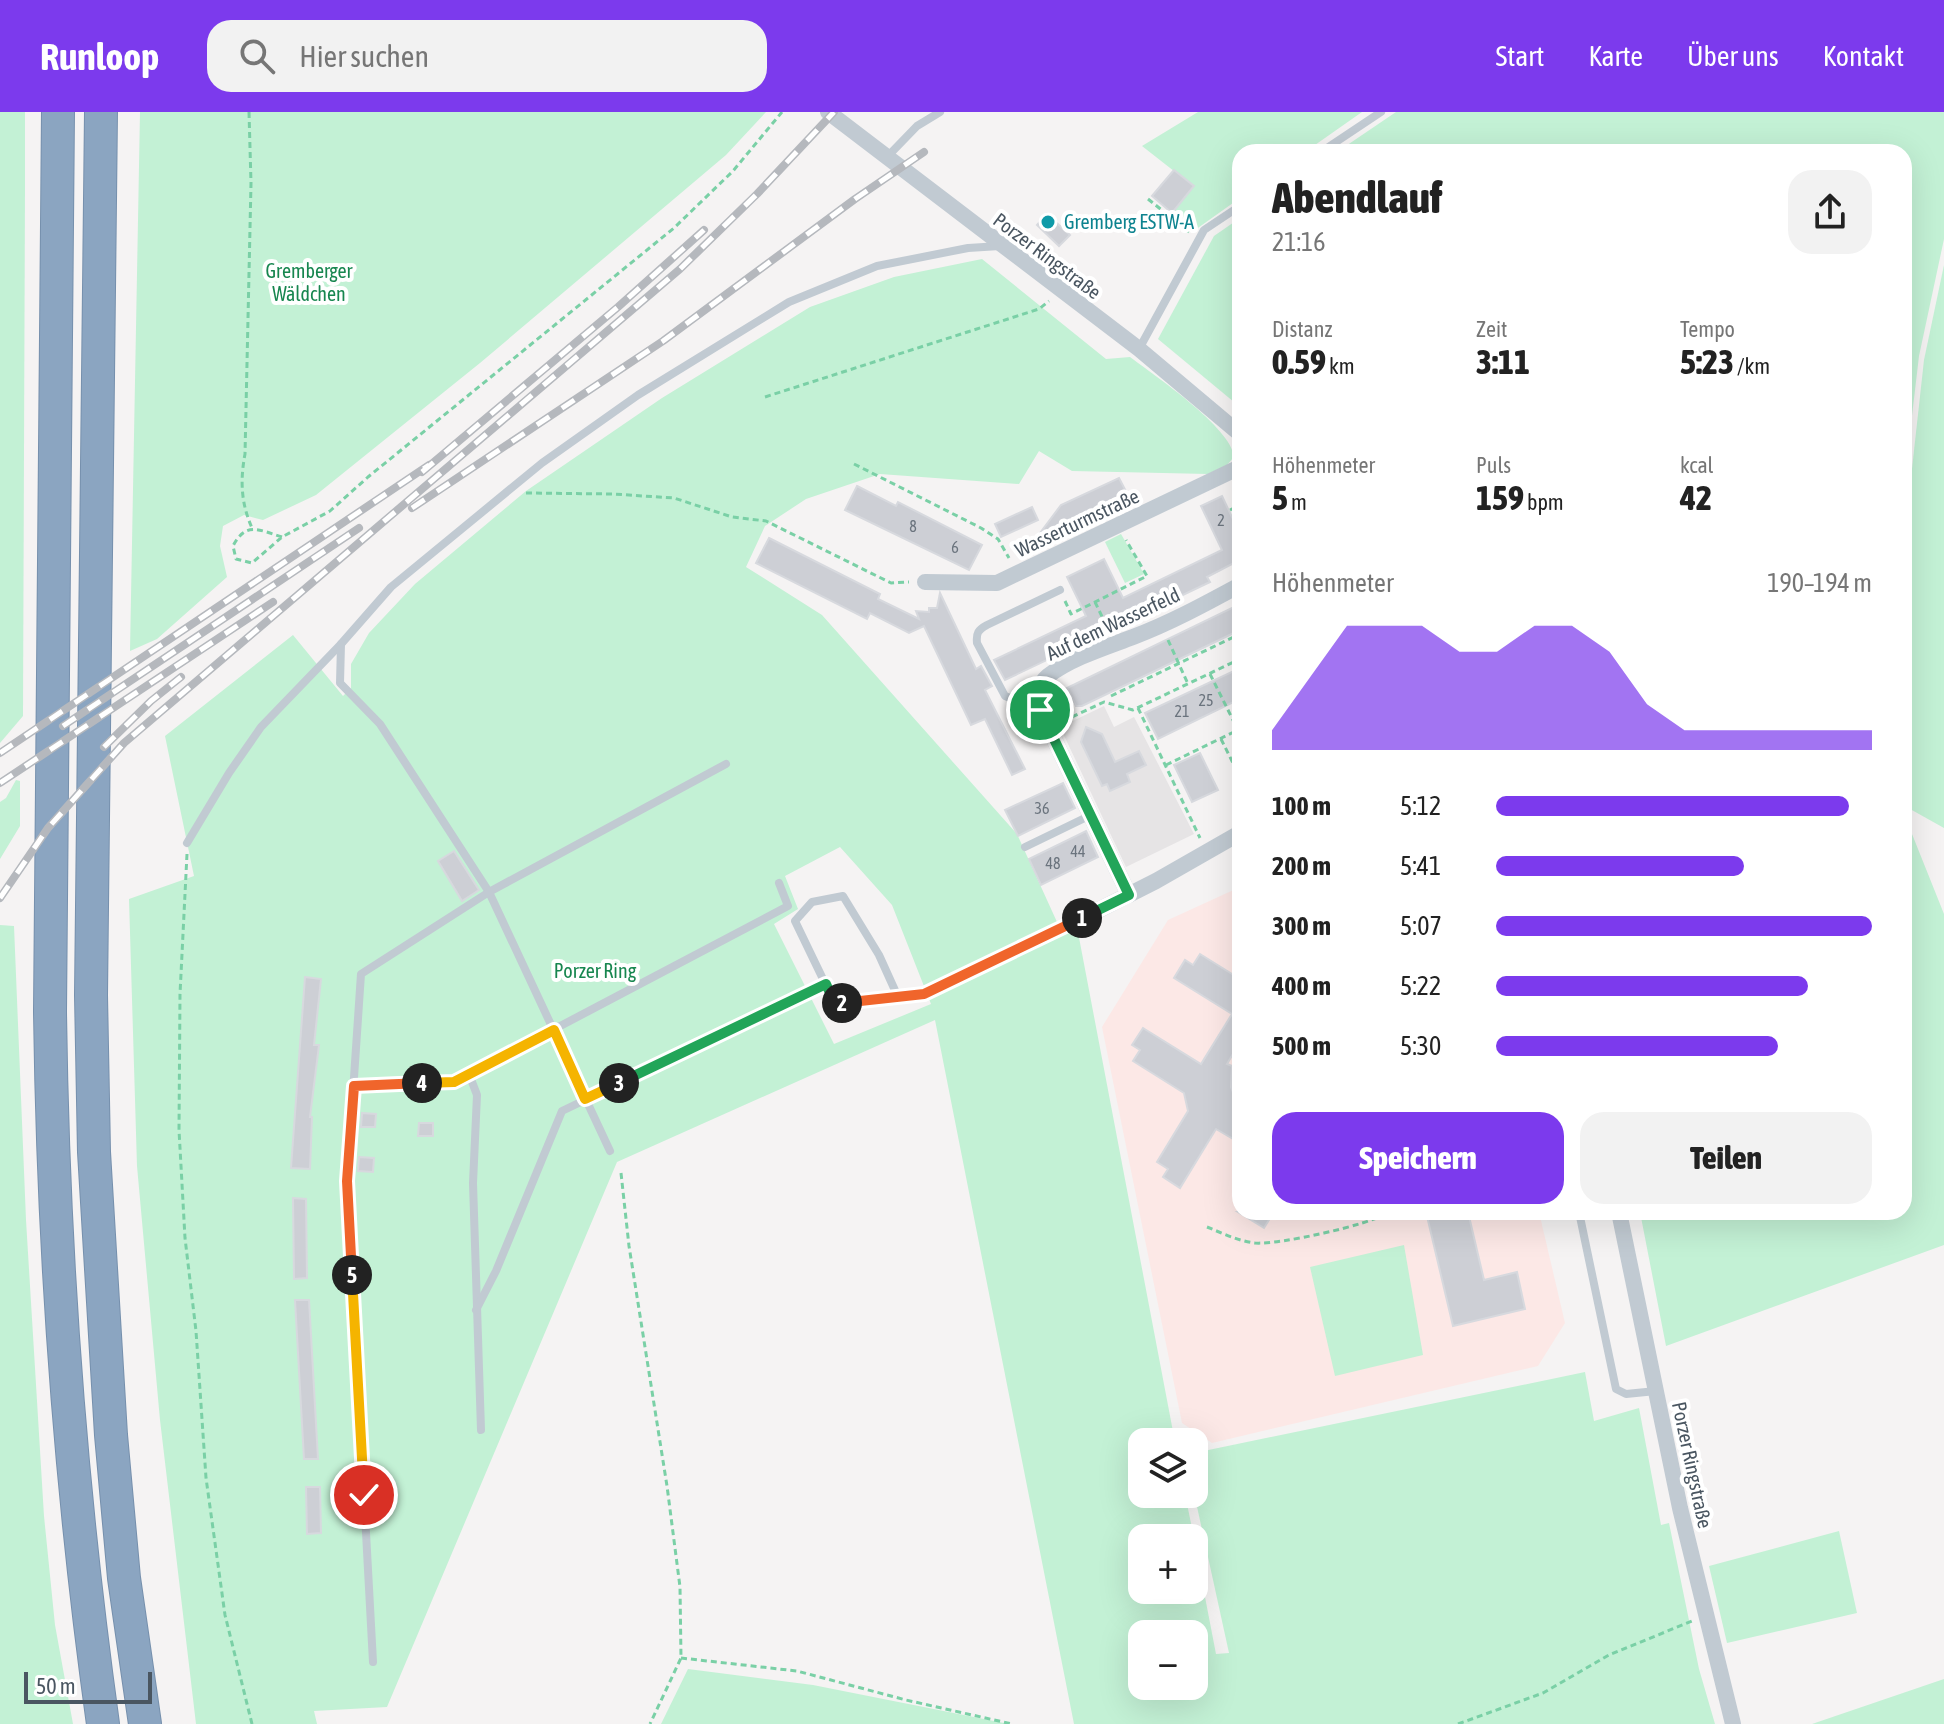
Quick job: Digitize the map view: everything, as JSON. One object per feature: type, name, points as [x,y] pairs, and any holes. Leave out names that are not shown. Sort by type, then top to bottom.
[{"type":"highway","points":[[58,112],[51,1153],[71,1453],[83,1583],[103,1724]]},
{"type":"highway","points":[[101,112],[91,979],[94,1152],[111,1435],[124,1578],[145,1724]]},
{"type":"street","name":"Porzer Ringstraße","points":[[828,112],[1139,349],[1232,427]]},
{"type":"street","name":"Wasserturmstraße","points":[[925,582],[997,583],[1232,471]]},
{"type":"street","name":"Auf dem Wasserfeld","points":[[1129,895],[1040,710],[1040,685],[1047,676],[1232,589]]},
{"type":"street","points":[[1071,924],[1232,837]]},
{"type":"street","name":"Porzer Ringstraße","points":[[1621,1220],[1680,1508],[1733,1724]]},
{"type":"lane","points":[[887,158],[917,126],[940,112]]},
{"type":"lane","points":[[1333,144],[1381,112]]},
{"type":"lane","points":[[1139,349],[1204,230],[1232,211]]},
{"type":"lane","points":[[187,843],[261,727],[391,587],[542,463],[638,395],[789,302],[877,266],[968,248],[1001,246]]},
{"type":"lane","points":[[1040,685],[1010,698],[1005,696],[977,643],[976,635],[979,629],[1060,590]]},
{"type":"lane","points":[[341,644],[340,683],[380,724],[489,892],[610,1151]]},
{"type":"lane","points":[[373,1662],[347,1181],[361,974],[489,892],[726,764]]},
{"type":"lane","points":[[1025,847],[1091,815]]},
{"type":"lane","points":[[354,1086],[454,1082],[788,906],[779,883]]},
{"type":"lane","points":[[898,997],[879,955],[843,896],[812,902],[795,921],[835,1004],[898,997],[924,994],[1071,924]]},
{"type":"lane","points":[[476,1310],[496,1271],[562,1111],[826,984]]},
{"type":"lane","points":[[469,1074],[477,1095],[473,1183],[481,1430]]},
{"type":"lane","points":[[1581,1220],[1616,1389],[1626,1394],[1656,1391]]},
{"type":"path","points":[[249,112],[251,183],[246,438],[241,480],[243,507],[252,528]]},
{"type":"path","points":[[282,537],[252,528],[238,536],[233,546],[236,559],[252,563],[282,537],[330,511],[674,228],[733,171],[782,112]]},
{"type":"path","points":[[1148,199],[1199,240]]},
{"type":"path","points":[[765,397],[1039,309],[1061,291]]},
{"type":"path","points":[[854,464],[998,539],[1019,573]]},
{"type":"path","points":[[507,493],[674,498],[732,517],[766,521],[891,583],[925,582]]},
{"type":"path","points":[[1060,590],[1071,614],[1147,576],[1119,525]]},
{"type":"path","points":[[1095,602],[1114,643]]},
{"type":"path","points":[[1160,625],[1188,684]]},
{"type":"path","points":[[1111,696],[1232,638]]},
{"type":"path","points":[[1049,728],[1104,702],[1133,710],[1232,663]]},
{"type":"path","points":[[1210,674],[1232,716]]},
{"type":"path","points":[[1138,708],[1207,851]]},
{"type":"path","points":[[1166,765],[1232,734]]},
{"type":"path","points":[[1221,739],[1232,761]]},
{"type":"path","points":[[187,843],[179,1130],[185,1238],[196,1331],[206,1478],[225,1615],[252,1724]]},
{"type":"path","points":[[621,1173],[680,1587],[681,1658],[650,1724]]},
{"type":"path","points":[[1207,1227],[1238,1240],[1258,1243],[1374,1220]]},
{"type":"path","points":[[1458,1724],[1543,1693],[1609,1655],[1706,1617]]},
{"type":"path","points":[[681,1658],[797,1671],[1012,1724]]},
{"type":"shaded area","points":[[1104,706],[1114,727],[1134,717],[1194,834],[1126,867],[1060,727]]},
{"type":"shaded area","points":[[1232,891],[1232,1220],[1541,1220],[1565,1323],[1538,1366],[1212,1443],[1208,1440],[1208,1428],[1190,1428],[1182,1423],[1102,1027],[1168,920]]},
{"type":"green space","points":[[0,112],[25,112],[25,189],[23,716],[0,743]]},
{"type":"green space","name":"Gremberger Wäldchen","points":[[140,112],[766,112],[726,155],[480,363],[316,495],[263,520],[244,515],[223,526],[220,546],[227,577],[157,639],[130,651]]},
{"type":"green space","points":[[1198,112],[1362,112],[1316,144],[1232,144],[1232,204],[1195,230],[1174,210],[1193,186],[1142,146]]},
{"type":"green space","points":[[1396,112],[1944,112],[1944,239],[1919,356],[1912,416],[1912,144],[1349,144]]},
{"type":"green space","points":[[1232,224],[1232,400],[1158,339],[1214,236]]},
{"type":"green space","name":"Porzer Ring","points":[[982,259],[1106,359],[1130,357],[1207,417],[1220,432],[1230,445],[1232,459],[1208,474],[1072,471],[1039,451],[1019,484],[880,474],[806,499],[765,526],[746,567],[822,615],[1017,834],[1062,933],[1077,927],[1172,1428],[1128,1428],[1128,1508],[1188,1508],[1191,1524],[1128,1524],[1128,1604],[1206,1604],[1216,1654],[1229,1653],[1208,1557],[1208,1524],[1201,1524],[1197,1508],[1208,1508],[1208,1450],[1585,1372],[1594,1421],[1639,1408],[1661,1525],[1669,1523],[1699,1669],[1715,1724],[1074,1724],[935,1020],[617,1162],[387,1707],[314,1711],[317,1724],[196,1724],[160,1420],[137,1166],[129,899],[194,876],[165,736],[293,635],[343,696],[351,688],[351,664],[369,633],[415,584],[526,491],[662,398],[810,307],[894,277]],"holes":[[[840,847],[892,905],[931,1004],[834,1044],[774,924],[798,909],[785,876]]]},
{"type":"green space","points":[[1944,265],[1944,828],[1912,810],[1912,469],[1924,360]]},
{"type":"green space","points":[[1121,534],[1144,574],[1125,583],[1105,542]]},
{"type":"green space","points":[[16,780],[20,781],[20,826],[0,859],[0,802],[6,798]]},
{"type":"green space","points":[[1912,834],[1944,914],[1944,1245],[1666,1346],[1642,1220],[1912,1220]]},
{"type":"green space","points":[[0,925],[14,926],[26,1220],[44,1516],[55,1625],[73,1724],[0,1724]]},
{"type":"green space","points":[[1404,1245],[1423,1355],[1335,1376],[1310,1267]]},
{"type":"green space","points":[[1839,1531],[1857,1613],[1727,1643],[1709,1566]]},
{"type":"green space","points":[[688,1669],[813,1685],[1009,1724],[661,1724]]},
{"type":"green space","points":[[1944,1679],[1944,1724],[1812,1724]]},
{"type":"building","points":[[1174,170],[1194,186],[1172,213],[1152,196]]},
{"type":"building","name":"Gremberg ESTW-A","points":[[1047,214],[1070,235],[1059,246],[1037,225]]},
{"type":"building","points":[[1119,478],[1131,501],[1028,549],[1061,505]]},
{"type":"building","points":[[857,486],[896,506],[898,502],[982,545],[969,570],[845,510]]},
{"type":"building","points":[[1222,496],[1232,517],[1232,564],[1207,577],[1210,582],[1005,680],[994,660],[1086,616],[1067,577],[1104,559],[1123,598],[1222,550],[1201,506]]},
{"type":"building","points":[[1032,507],[1038,520],[1001,537],[995,524]]},
{"type":"building","points":[[769,538],[880,594],[878,599],[919,619],[916,611],[929,612],[929,608],[937,608],[940,593],[976,669],[981,666],[992,686],[985,690],[1025,769],[1012,775],[985,719],[971,725],[924,626],[909,633],[870,613],[867,619],[756,563]]},
{"type":"building","points":[[1232,608],[1232,634],[1082,706],[1076,706],[1067,688]]},
{"type":"building","points":[[1232,672],[1232,703],[1158,739],[1145,713]]},
{"type":"building","points":[[1086,727],[1102,734],[1115,762],[1139,751],[1146,765],[1127,774],[1130,782],[1110,791],[1107,784],[1102,786],[1081,742]]},
{"type":"building","points":[[1200,753],[1218,790],[1192,802],[1174,765]]},
{"type":"building","points":[[1063,783],[1075,808],[1018,836],[1005,810]]},
{"type":"building","points":[[1086,831],[1098,857],[1041,885],[1029,859]]},
{"type":"building","points":[[454,851],[479,890],[462,901],[438,861]]},
{"type":"building","points":[[1200,954],[1232,974],[1232,1014],[1174,978],[1185,960],[1193,965]]},
{"type":"building","points":[[305,977],[321,979],[314,1045],[319,1045],[310,1117],[310,1169],[291,1168]]},
{"type":"building","points":[[1232,1014],[1232,1056],[1227,1064],[1232,1066],[1232,1138],[1216,1129],[1180,1188],[1163,1177],[1168,1169],[1157,1162],[1188,1111],[1184,1093],[1133,1061],[1140,1050],[1132,1045],[1143,1028],[1201,1064]]},
{"type":"building","points":[[362,1113],[376,1114],[375,1127],[361,1127]]},
{"type":"building","points":[[419,1123],[433,1123],[433,1136],[418,1136]]},
{"type":"building","points":[[359,1157],[374,1158],[373,1172],[358,1171]]},
{"type":"building","points":[[293,1198],[306,1199],[307,1278],[294,1279]]},
{"type":"building","points":[[1251,1220],[1269,1220],[1264,1228]]},
{"type":"building","points":[[1428,1220],[1470,1220],[1484,1280],[1517,1272],[1525,1309],[1453,1326]]},
{"type":"building","points":[[295,1300],[309,1300],[318,1459],[304,1459]]},
{"type":"building","points":[[306,1487],[320,1487],[321,1533],[307,1534]]},
{"type":"railway","points":[[0,898],[48,828],[124,743],[680,269],[757,194],[834,112]]},
{"type":"railway","points":[[412,508],[663,341],[855,199],[924,152]]},
{"type":"railway","points":[[422,472],[618,307],[704,230]]},
{"type":"railway","points":[[0,753],[429,465]]},
{"type":"railway","points":[[63,726],[359,528]]},
{"type":"railway","points":[[0,783],[273,602]]},
{"type":"railway","points":[[104,747],[151,701],[181,677]]},
{"type":"place","name":"Gremberg ESTW-A","points":[[1048,222]]},
{"type":"route","points":[[364,1495],[347,1181],[354,1086],[454,1082],[554,1030],[585,1099],[826,984],[835,1004],[924,994],[1129,895],[1040,710]]}]
